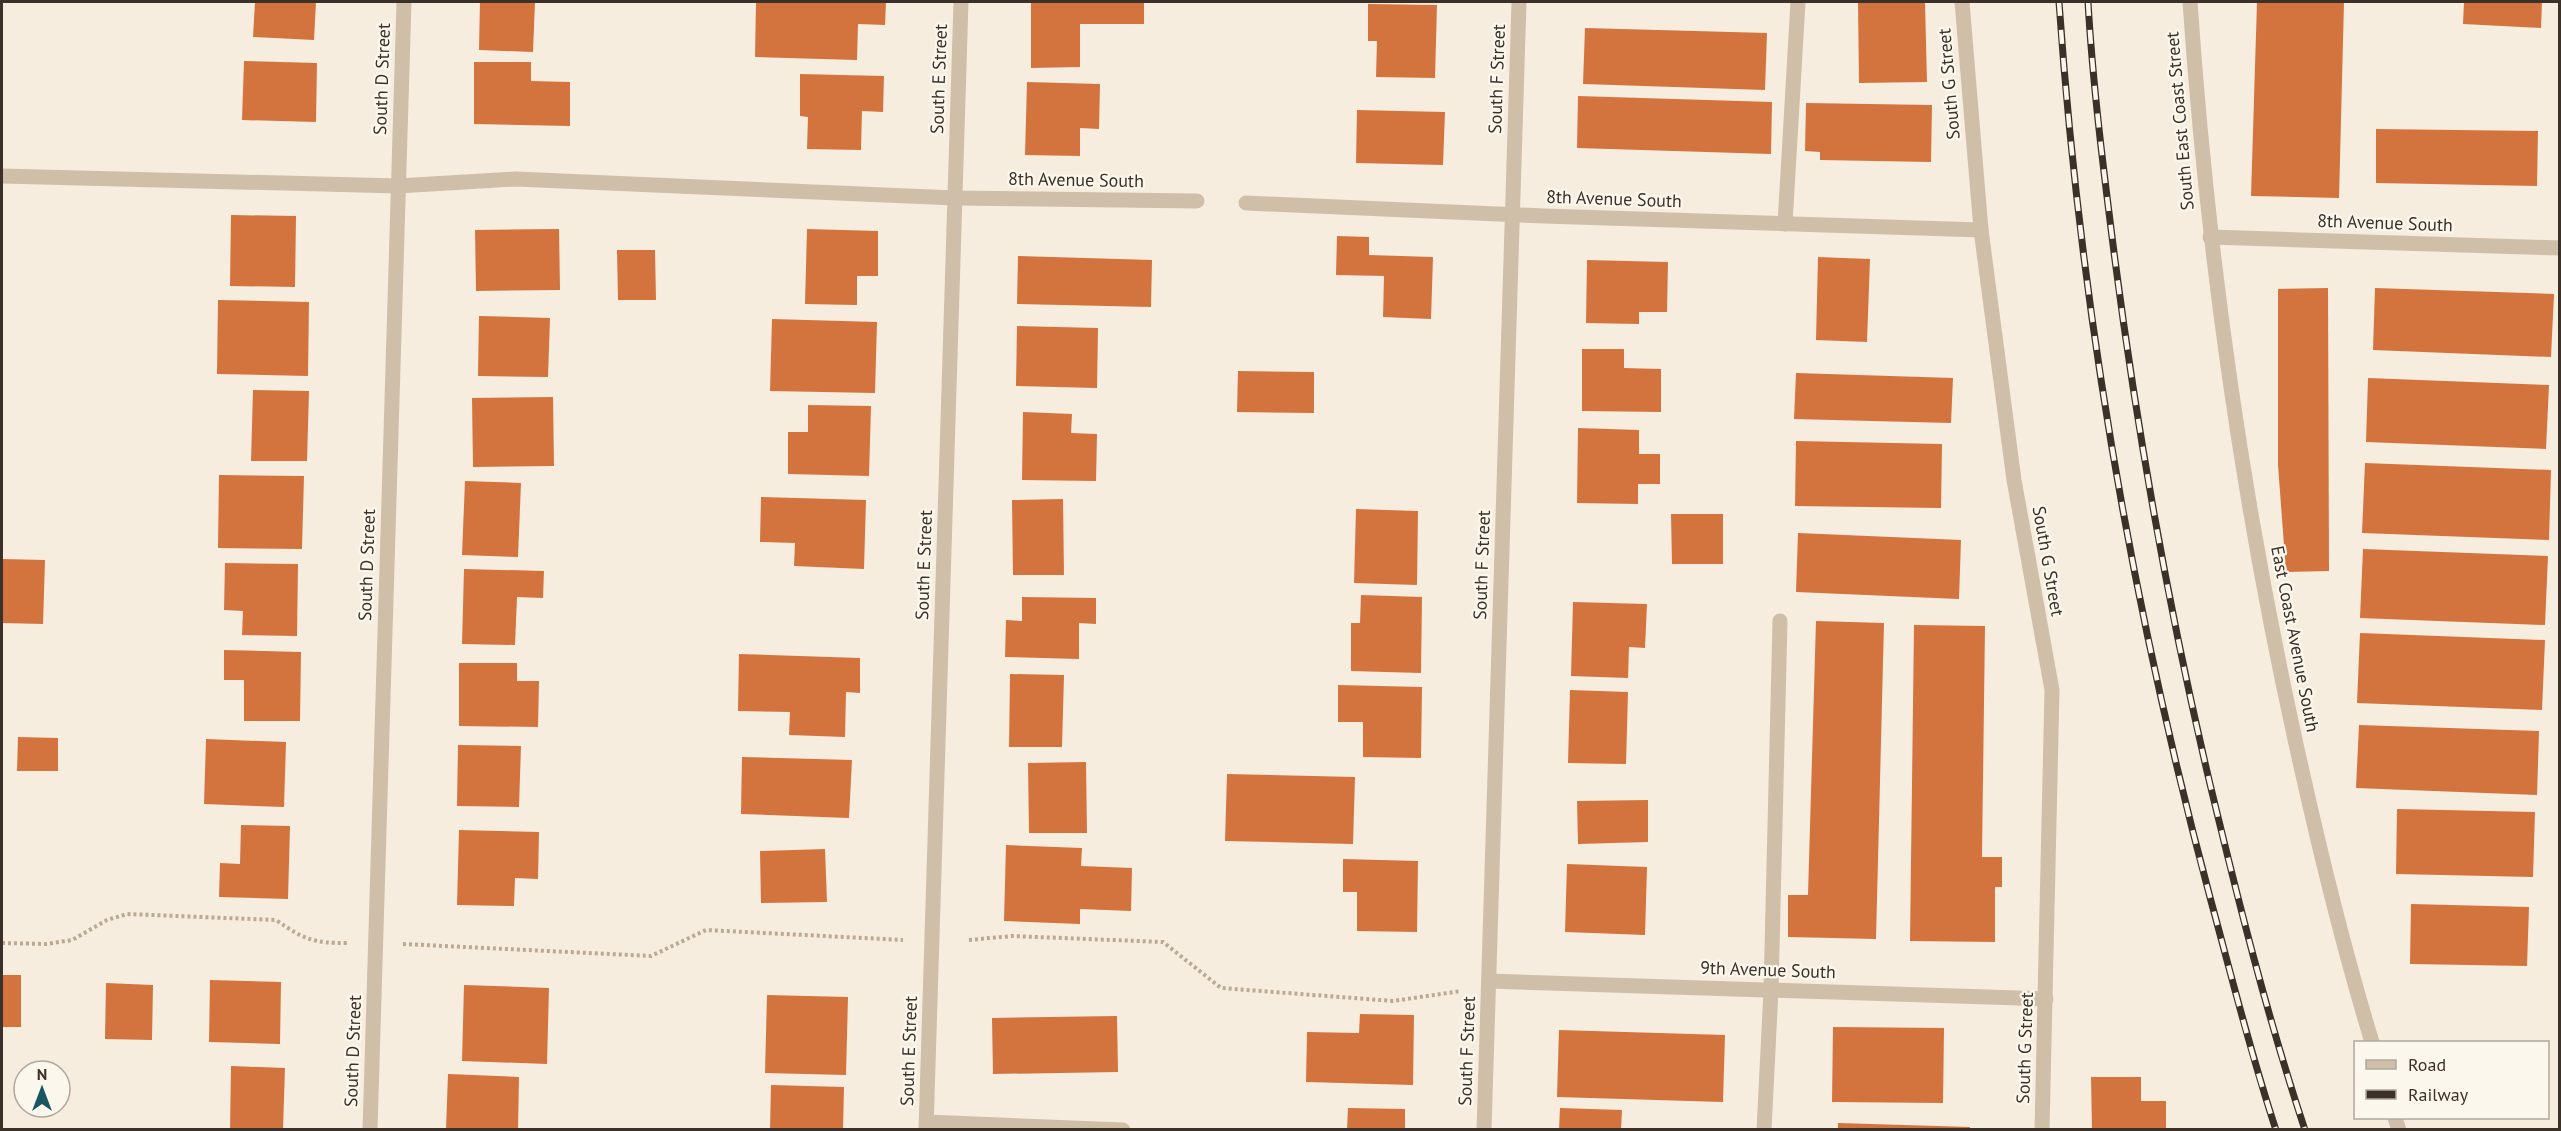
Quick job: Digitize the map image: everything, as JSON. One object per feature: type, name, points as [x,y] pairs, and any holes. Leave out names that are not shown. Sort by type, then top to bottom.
[{"type":"street","name":"South D Street","points":[[370,1130],[404,2]]},
{"type":"street","name":"South E Street","points":[[927,1126],[961,2]]},
{"type":"street","name":"South F Street","points":[[1484,1130],[1519,2]]},
{"type":"street","points":[[1785,224],[1798,2]]},
{"type":"street","name":"South G Street","points":[[1962,2],[1981,230],[2014,480],[2052,690],[2042,1130]]},
{"type":"street","name":"South East Coast Street","points":[[2190,2],[2210,237]]},
{"type":"street","name":"8th Avenue South","points":[[2,176],[398,186],[516,179],[955,198],[1197,201]]},
{"type":"street","name":"8th Avenue South","points":[[1246,203],[1512,215],[1981,230]]},
{"type":"street","name":"8th Avenue South","points":[[2210,237],[2559,248]]},
{"type":"street","name":"East Coast Avenue South","points":[[2210,237],[2237,438],[2274,644],[2313,822],[2372,1041]]},
{"type":"street","points":[[1764,1130],[1771,990],[1780,621]]},
{"type":"street","name":"9th Avenue South","points":[[1489,981],[2046,999]]},
{"type":"street","points":[[927,1126],[1123,1130]]},
{"type":"path","points":[[2,943],[46,944],[72,940],[107,920],[127,914],[276,920],[294,932],[319,943],[651,956],[706,930],[903,940]]},
{"type":"path","points":[[969,940],[1012,936],[1163,942],[1221,988],[1393,1000],[1462,990]]},
{"type":"building","points":[[255,2],[316,2],[314,40],[253,37]]},
{"type":"building","points":[[480,2],[535,2],[533,52],[479,50]]},
{"type":"building","points":[[756,2],[886,2],[885,25],[858,24],[857,60],[755,57]]},
{"type":"building","points":[[1031,2],[1144,2],[1144,24],[1080,24],[1080,67],[1031,68]]},
{"type":"building","points":[[1858,2],[1925,2],[1927,82],[1859,83]]},
{"type":"building","points":[[2257,2],[2344,2],[2339,198],[2251,196]]},
{"type":"building","points":[[2464,2],[2542,2],[2541,28],[2463,24]]},
{"type":"building","points":[[1368,4],[1437,5],[1435,78],[1376,77],[1377,41],[1368,41]]},
{"type":"building","points":[[1585,28],[1767,33],[1765,90],[1583,84]]},
{"type":"building","points":[[244,61],[317,63],[316,122],[242,120]]},
{"type":"building","points":[[474,62],[531,62],[531,81],[570,82],[570,126],[474,124]]},
{"type":"building","points":[[800,74],[884,76],[883,112],[862,111],[861,150],[807,149],[808,117],[800,116]]},
{"type":"building","points":[[1027,82],[1100,84],[1099,129],[1080,128],[1080,156],[1025,155]]},
{"type":"building","points":[[1578,96],[1772,102],[1771,154],[1577,148]]},
{"type":"building","points":[[1806,103],[1932,105],[1931,162],[1820,160],[1820,152],[1805,151]]},
{"type":"building","points":[[1357,110],[1445,112],[1443,165],[1356,163]]},
{"type":"building","points":[[2376,129],[2538,131],[2537,186],[2376,183]]},
{"type":"building","points":[[231,215],[296,216],[295,287],[230,286]]},
{"type":"building","points":[[559,229],[560,290],[476,291],[475,230]]},
{"type":"building","points":[[807,229],[878,231],[878,276],[857,276],[857,305],[805,304]]},
{"type":"building","points":[[1337,236],[1369,237],[1369,255],[1433,257],[1431,319],[1383,317],[1384,276],[1336,275]]},
{"type":"building","points":[[617,250],[655,250],[656,300],[618,300]]},
{"type":"building","points":[[1018,256],[1152,260],[1151,307],[1017,304]]},
{"type":"building","points":[[1818,257],[1870,259],[1867,342],[1816,340]]},
{"type":"building","points":[[1587,260],[1668,262],[1667,312],[1639,312],[1639,324],[1586,323]]},
{"type":"building","points":[[2328,288],[2329,571],[2286,572],[2278,465],[2278,289]]},
{"type":"building","points":[[2375,288],[2554,294],[2551,357],[2373,350]]},
{"type":"building","points":[[218,300],[309,302],[308,376],[217,374]]},
{"type":"building","points":[[479,316],[550,318],[548,377],[478,376]]},
{"type":"building","points":[[772,319],[877,322],[875,393],[770,391]]},
{"type":"building","points":[[1017,326],[1098,328],[1097,388],[1016,386]]},
{"type":"building","points":[[1582,349],[1624,349],[1624,368],[1661,369],[1661,412],[1582,411]]},
{"type":"building","points":[[1238,371],[1314,372],[1314,413],[1237,412]]},
{"type":"building","points":[[1796,373],[1953,378],[1951,423],[1794,419]]},
{"type":"building","points":[[2368,378],[2549,385],[2546,449],[2366,442]]},
{"type":"building","points":[[253,390],[309,391],[307,461],[251,461]]},
{"type":"building","points":[[553,397],[554,466],[473,467],[472,398]]},
{"type":"building","points":[[808,405],[871,406],[869,476],[788,474],[788,432],[808,432]]},
{"type":"building","points":[[1023,412],[1072,414],[1071,433],[1097,434],[1096,481],[1022,480]]},
{"type":"building","points":[[1578,428],[1639,430],[1639,454],[1660,454],[1660,484],[1638,484],[1638,504],[1577,503]]},
{"type":"building","points":[[1796,441],[1942,444],[1941,508],[1795,506]]},
{"type":"building","points":[[2365,463],[2551,470],[2549,540],[2362,533]]},
{"type":"building","points":[[219,475],[304,476],[302,549],[218,548]]},
{"type":"building","points":[[465,481],[521,483],[518,557],[462,555]]},
{"type":"building","points":[[761,497],[866,500],[864,569],[794,566],[795,543],[760,542]]},
{"type":"building","points":[[1063,499],[1064,575],[1013,575],[1012,500]]},
{"type":"building","points":[[1356,509],[1418,511],[1417,585],[1354,583]]},
{"type":"building","points":[[1671,514],[1723,514],[1723,564],[1672,564]]},
{"type":"building","points":[[1798,533],[1961,540],[1959,599],[1796,592]]},
{"type":"building","points":[[2363,549],[2548,556],[2545,625],[2360,618]]},
{"type":"building","points":[[2,559],[45,560],[43,624],[2,623]]},
{"type":"building","points":[[225,563],[298,564],[297,636],[242,635],[243,611],[224,610]]},
{"type":"building","points":[[464,569],[544,571],[543,598],[517,597],[515,645],[462,644]]},
{"type":"building","points":[[1361,595],[1422,597],[1421,673],[1351,671],[1351,623],[1360,623]]},
{"type":"building","points":[[1022,597],[1096,598],[1096,624],[1079,623],[1079,659],[1005,657],[1006,620],[1022,621]]},
{"type":"building","points":[[1573,602],[1647,604],[1645,648],[1629,647],[1628,678],[1571,676]]},
{"type":"building","points":[[1816,621],[1884,623],[1876,939],[1788,937],[1788,895],[1808,895]]},
{"type":"building","points":[[1914,625],[1985,626],[1982,857],[2002,857],[2002,887],[1995,887],[1995,942],[1910,941]]},
{"type":"building","points":[[2360,633],[2545,640],[2542,710],[2357,703]]},
{"type":"building","points":[[224,650],[301,652],[300,721],[244,721],[244,680],[224,680]]},
{"type":"building","points":[[739,654],[860,658],[860,693],[846,692],[845,737],[789,735],[790,712],[738,711]]},
{"type":"building","points":[[459,663],[517,663],[517,681],[539,681],[538,727],[459,726]]},
{"type":"building","points":[[1010,674],[1064,675],[1062,747],[1009,747]]},
{"type":"building","points":[[1338,685],[1422,687],[1421,758],[1363,757],[1363,722],[1338,722]]},
{"type":"building","points":[[1570,690],[1628,692],[1626,764],[1568,763]]},
{"type":"building","points":[[2359,725],[2539,731],[2537,795],[2356,788]]},
{"type":"building","points":[[18,737],[58,738],[58,771],[17,771]]},
{"type":"building","points":[[206,739],[286,742],[284,807],[204,804]]},
{"type":"building","points":[[458,745],[521,746],[519,807],[457,806]]},
{"type":"building","points":[[742,757],[852,760],[849,818],[741,814]]},
{"type":"building","points":[[1086,762],[1087,833],[1029,833],[1028,763]]},
{"type":"building","points":[[1227,774],[1355,777],[1353,844],[1225,841]]},
{"type":"building","points":[[1648,800],[1648,842],[1578,844],[1577,801]]},
{"type":"building","points":[[2397,809],[2535,812],[2533,877],[2396,874]]},
{"type":"building","points":[[241,825],[290,826],[288,899],[219,897],[220,863],[240,864]]},
{"type":"building","points":[[459,830],[539,832],[538,879],[515,878],[514,906],[457,905]]},
{"type":"building","points":[[1006,845],[1082,848],[1081,866],[1132,868],[1131,911],[1080,909],[1080,924],[1004,921]]},
{"type":"building","points":[[825,849],[827,902],[761,903],[760,851]]},
{"type":"building","points":[[1343,859],[1418,861],[1417,932],[1357,931],[1357,892],[1343,892]]},
{"type":"building","points":[[1567,864],[1647,867],[1645,935],[1565,932]]},
{"type":"building","points":[[2411,904],[2529,907],[2527,966],[2410,964]]},
{"type":"building","points":[[2,975],[21,975],[21,1027],[2,1027]]},
{"type":"building","points":[[210,980],[281,982],[280,1044],[209,1042]]},
{"type":"building","points":[[106,983],[153,985],[152,1040],[105,1039]]},
{"type":"building","points":[[464,985],[549,988],[547,1064],[462,1061]]},
{"type":"building","points":[[767,995],[848,997],[846,1075],[765,1073]]},
{"type":"building","points":[[1360,1014],[1414,1015],[1413,1085],[1306,1082],[1307,1032],[1359,1033]]},
{"type":"building","points":[[1117,1016],[1118,1072],[993,1074],[992,1018]]},
{"type":"building","points":[[1833,1027],[1944,1028],[1943,1103],[1832,1102]]},
{"type":"building","points":[[1559,1030],[1725,1035],[1723,1102],[1557,1097]]},
{"type":"building","points":[[231,1066],[285,1068],[283,1130],[230,1130]]},
{"type":"building","points":[[448,1074],[519,1077],[518,1130],[446,1130]]},
{"type":"building","points":[[2091,1077],[2141,1077],[2141,1101],[2166,1101],[2166,1130],[2092,1130]]},
{"type":"building","points":[[771,1085],[844,1087],[843,1130],[770,1130]]},
{"type":"building","points":[[1348,1108],[1405,1109],[1405,1130],[1347,1130]]},
{"type":"building","points":[[1560,1108],[1622,1110],[1621,1130],[1559,1130]]},
{"type":"building","points":[[1838,1123],[1970,1127],[1970,1130],[1838,1130]]},
{"type":"railway","points":[[2059,2],[2080,229],[2113,455],[2134,567],[2183,790],[2242,1016],[2276,1130]]},
{"type":"railway","points":[[2088,2],[2096,99],[2115,260],[2144,458],[2168,589],[2195,719],[2231,871],[2266,1001],[2305,1130]]}]
